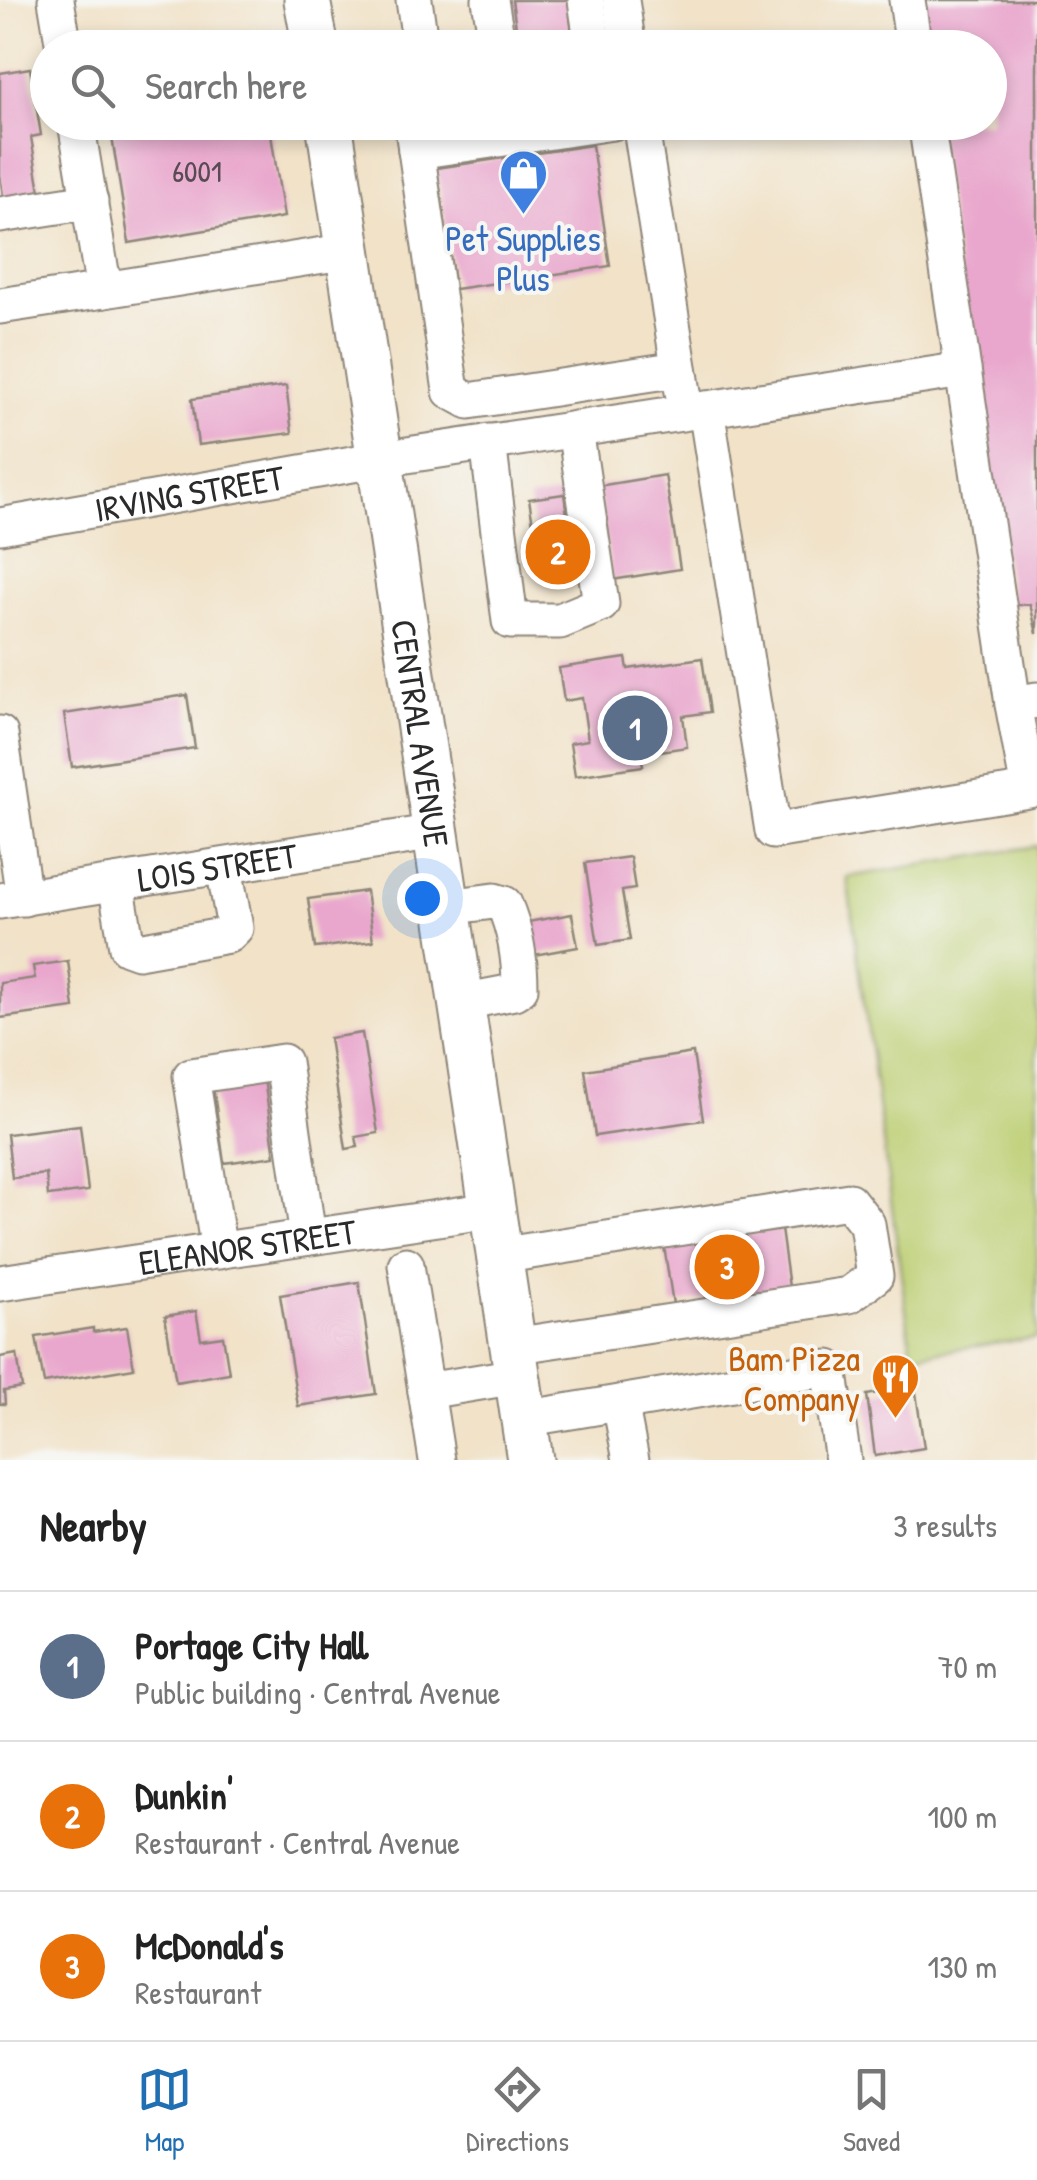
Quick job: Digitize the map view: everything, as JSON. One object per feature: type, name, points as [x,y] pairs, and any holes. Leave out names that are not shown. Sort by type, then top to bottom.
[{"type":"main road","points":[[308,0],[313,30]]},
{"type":"main road","name":"CENTRAL AVENUE","points":[[332,140],[521,1400]]},
{"type":"street","points":[[56,0],[61,30]]},
{"type":"street","points":[[414,0],[418,30]]},
{"type":"street","points":[[490,0],[495,30]]},
{"type":"street","points":[[586,0],[590,30]]},
{"type":"street","points":[[621,0],[625,30]]},
{"type":"street","points":[[907,0],[911,30]]},
{"type":"street","points":[[79,140],[104,290]]},
{"type":"street","points":[[414,140],[451,392],[469,402],[680,369]]},
{"type":"street","points":[[643,140],[680,369],[696,411],[773,831],[1029,790],[1025,702],[963,370],[929,140]]},
{"type":"street","points":[[0,215],[90,201]]},
{"type":"street","points":[[0,306],[348,252]]},
{"type":"street","name":"IRVING STREET","points":[[0,526],[380,459],[963,370]]},
{"type":"street","points":[[488,442],[510,621],[560,621],[601,604],[575,429]]},
{"type":"street","points":[[0,734],[12,900]]},
{"type":"street","name":"LOIS STREET","points":[[12,900],[436,832]]},
{"type":"street","points":[[116,883],[127,947],[138,951],[228,934],[234,928],[224,867]]},
{"type":"street","points":[[447,907],[494,901],[504,904],[511,921],[520,975],[520,988],[514,992],[462,1002]]},
{"type":"street","points":[[219,1251],[191,1076],[284,1062],[308,1237]]},
{"type":"street","points":[[499,1256],[849,1202],[866,1224],[875,1276],[850,1294],[521,1400]]},
{"type":"street","name":"ELEANOR STREET","points":[[0,1283],[492,1210]]},
{"type":"street","points":[[406,1266],[437,1460]]},
{"type":"street","points":[[426,1391],[521,1400],[620,1403],[829,1368],[843,1460]]},
{"type":"street","points":[[620,1403],[631,1460]]},
{"type":"green space","points":[[1037,846],[1037,1338],[912,1355],[847,877]]},
{"type":"building","points":[[512,0],[572,0],[575,17],[570,17],[572,30],[516,30]]},
{"type":"building","points":[[916,0],[1037,0],[1037,634],[1030,604],[1012,606],[938,140],[1007,140],[1007,30],[920,30]]},
{"type":"building","points":[[30,68],[30,140],[41,197],[4,203],[0,175],[0,73]]},
{"type":"building","points":[[112,140],[272,140],[284,217],[129,243]]},
{"type":"building","name":"Pet Supplies Plus","points":[[592,145],[610,266],[455,289],[437,168]]},
{"type":"building","points":[[286,386],[292,433],[198,445],[192,399]]},
{"type":"building","points":[[665,475],[680,569],[612,580],[598,486]]},
{"type":"building","points":[[564,494],[576,574],[546,578],[539,529],[534,530],[529,499]]},
{"type":"building","points":[[626,658],[628,669],[702,658],[710,712],[683,716],[687,747],[641,754],[643,766],[575,776],[570,743],[588,740],[582,698],[564,701],[559,668]]},
{"type":"building","points":[[187,695],[195,748],[72,767],[64,714]]},
{"type":"building","points":[[630,857],[635,889],[622,891],[630,940],[598,945],[585,863]]},
{"type":"building","points":[[366,891],[373,941],[315,948],[308,899]]},
{"type":"building","points":[[572,914],[578,947],[523,957],[517,924]]},
{"type":"building","points":[[68,961],[74,1008],[0,1018],[0,983],[35,978],[33,966]]},
{"type":"building","points":[[362,1033],[378,1133],[356,1137],[358,1147],[346,1149],[329,1038]]},
{"type":"building","points":[[693,1053],[703,1120],[595,1136],[585,1070]]},
{"type":"building","points":[[264,1079],[275,1156],[224,1163],[213,1086]]},
{"type":"building","points":[[80,1125],[88,1191],[48,1196],[46,1174],[12,1178],[7,1134]]},
{"type":"building","points":[[781,1229],[789,1287],[673,1304],[664,1246]]},
{"type":"building","points":[[359,1282],[376,1394],[298,1406],[280,1295]]},
{"type":"building","points":[[196,1311],[201,1339],[223,1336],[229,1373],[176,1382],[165,1316]]},
{"type":"building","points":[[127,1327],[134,1368],[44,1383],[36,1337]]},
{"type":"building","points":[[17,1354],[22,1388],[4,1391],[5,1404],[0,1404],[0,1357]]},
{"type":"building","name":"Bam Pizza Company","points":[[915,1386],[924,1448],[875,1456],[867,1395]]},
{"type":"place","name":"Pet Supplies Plus","points":[[523,216]]},
{"type":"place","name":"Dunkin'","points":[[558,552]]},
{"type":"place","name":"Portage City Hall","points":[[635,728]]},
{"type":"place","name":"McDonald's","points":[[727,1267]]},
{"type":"place","name":"Bam Pizza Company","points":[[895,1420]]}]
